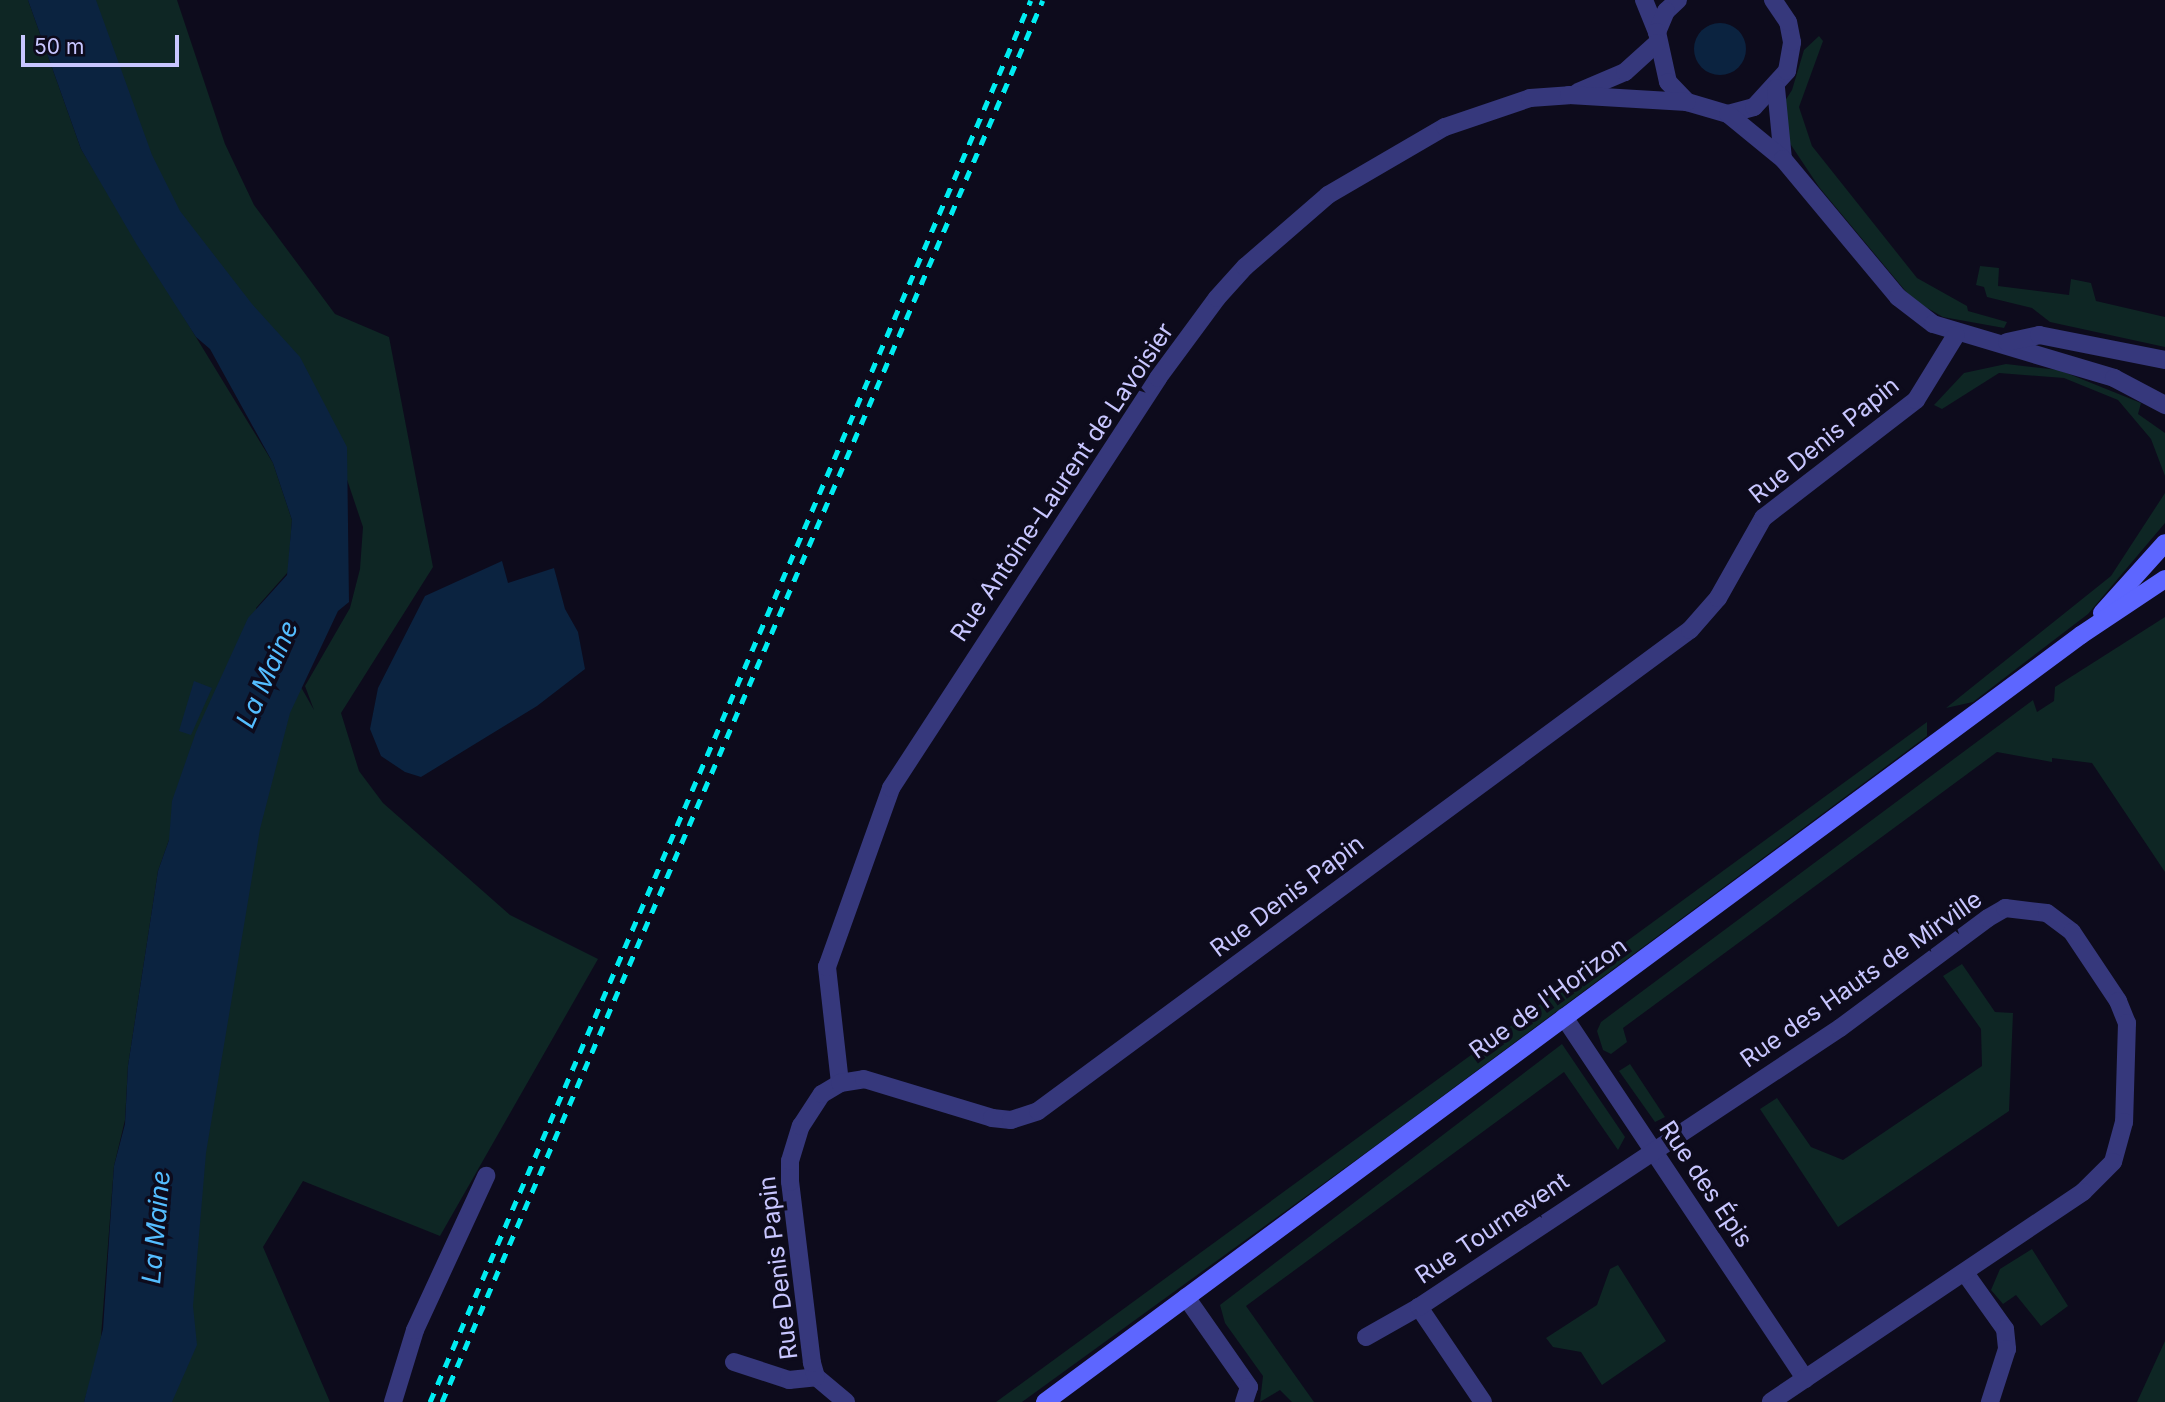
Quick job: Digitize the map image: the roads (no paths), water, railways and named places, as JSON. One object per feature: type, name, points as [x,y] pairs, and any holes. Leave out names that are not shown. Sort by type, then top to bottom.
[{"type":"main road","points":[[2081,635],[2165,543]]},
{"type":"main road","points":[[2081,635],[2165,579]]},
{"type":"main road","name":"Rue de l'Horizon","points":[[1045,1402],[2081,635]]},
{"type":"street","points":[[1644,0],[1668,82],[1687,102]]},
{"type":"street","name":"Rue Antoine-Laurent de Lavoisier","points":[[1569,95],[1625,72],[1657,37],[1666,11],[1678,0]]},
{"type":"street","points":[[1728,114],[1754,107],[1776,88],[1787,71],[1792,42],[1788,22],[1773,0]]},
{"type":"street","points":[[1776,88],[1783,159]]},
{"type":"street","name":"Rue Antoine-Laurent de Lavoisier","points":[[840,1083],[827,967],[891,788],[1157,378],[1244,267],[1328,195],[1402,149],[1491,109],[1530,98],[1569,95],[1687,102],[1728,114]]},
{"type":"street","points":[[1728,114],[1783,159],[1898,297],[1924,319],[1956,335],[2005,342],[2114,378],[2165,405]]},
{"type":"street","name":"Rue Denis Papin","points":[[846,1402],[816,1377],[790,1161],[812,1107],[840,1083],[864,1079],[992,1118],[1018,1119],[1038,1111],[1690,629],[1718,598],[1763,518],[1916,400],[1956,335]]},
{"type":"street","points":[[2005,342],[2039,335],[2165,360]]},
{"type":"street","name":"Rue des Hauts de Mirville","points":[[1653,1149],[1840,1028],[1988,918],[2006,908],[2047,914],[2072,932],[2118,1001],[2127,1023],[2121,1141],[2101,1178],[1965,1273],[1771,1402]]},
{"type":"street","name":"Rue des Épis","points":[[1564,1017],[1805,1379]]},
{"type":"street","name":"Rue Tournevent","points":[[1482,1402],[1419,1307],[1653,1149]]},
{"type":"street","points":[[393,1402],[415,1330],[486,1176]]},
{"type":"street","points":[[1965,1273],[2005,1329],[2007,1349],[1990,1402]]},
{"type":"street","points":[[1185,1297],[1249,1387],[1244,1402]]},
{"type":"street","points":[[1367,1337],[1419,1307]]},
{"type":"street","points":[[734,1362],[789,1380],[816,1377]]},
{"type":"water","name":"La Maine","points":[[28,0],[96,0],[152,155],[180,211],[252,304],[300,357],[347,447],[349,602],[338,611],[290,713],[260,829],[206,1153],[193,1306],[197,1345],[172,1402],[84,1402],[103,1329],[114,1166],[125,1124],[128,1066],[158,871],[169,840],[172,801],[196,732],[248,618],[287,575],[292,520],[273,463],[210,349],[196,337],[137,245],[81,149]]},
{"type":"water","points":[[1720,23],[1739,30],[1746,49],[1739,68],[1720,75],[1701,68],[1694,49],[1701,30]]},
{"type":"water","points":[[502,561],[508,583],[554,568],[565,609],[578,632],[585,669],[537,706],[421,777],[405,772],[381,756],[370,729],[378,688],[425,596]]},
{"type":"water","points":[[194,681],[212,688],[191,735],[179,731]]},
{"type":"railway","points":[[430,1402],[1031,0]]},
{"type":"railway","points":[[442,1402],[1043,0]]}]
